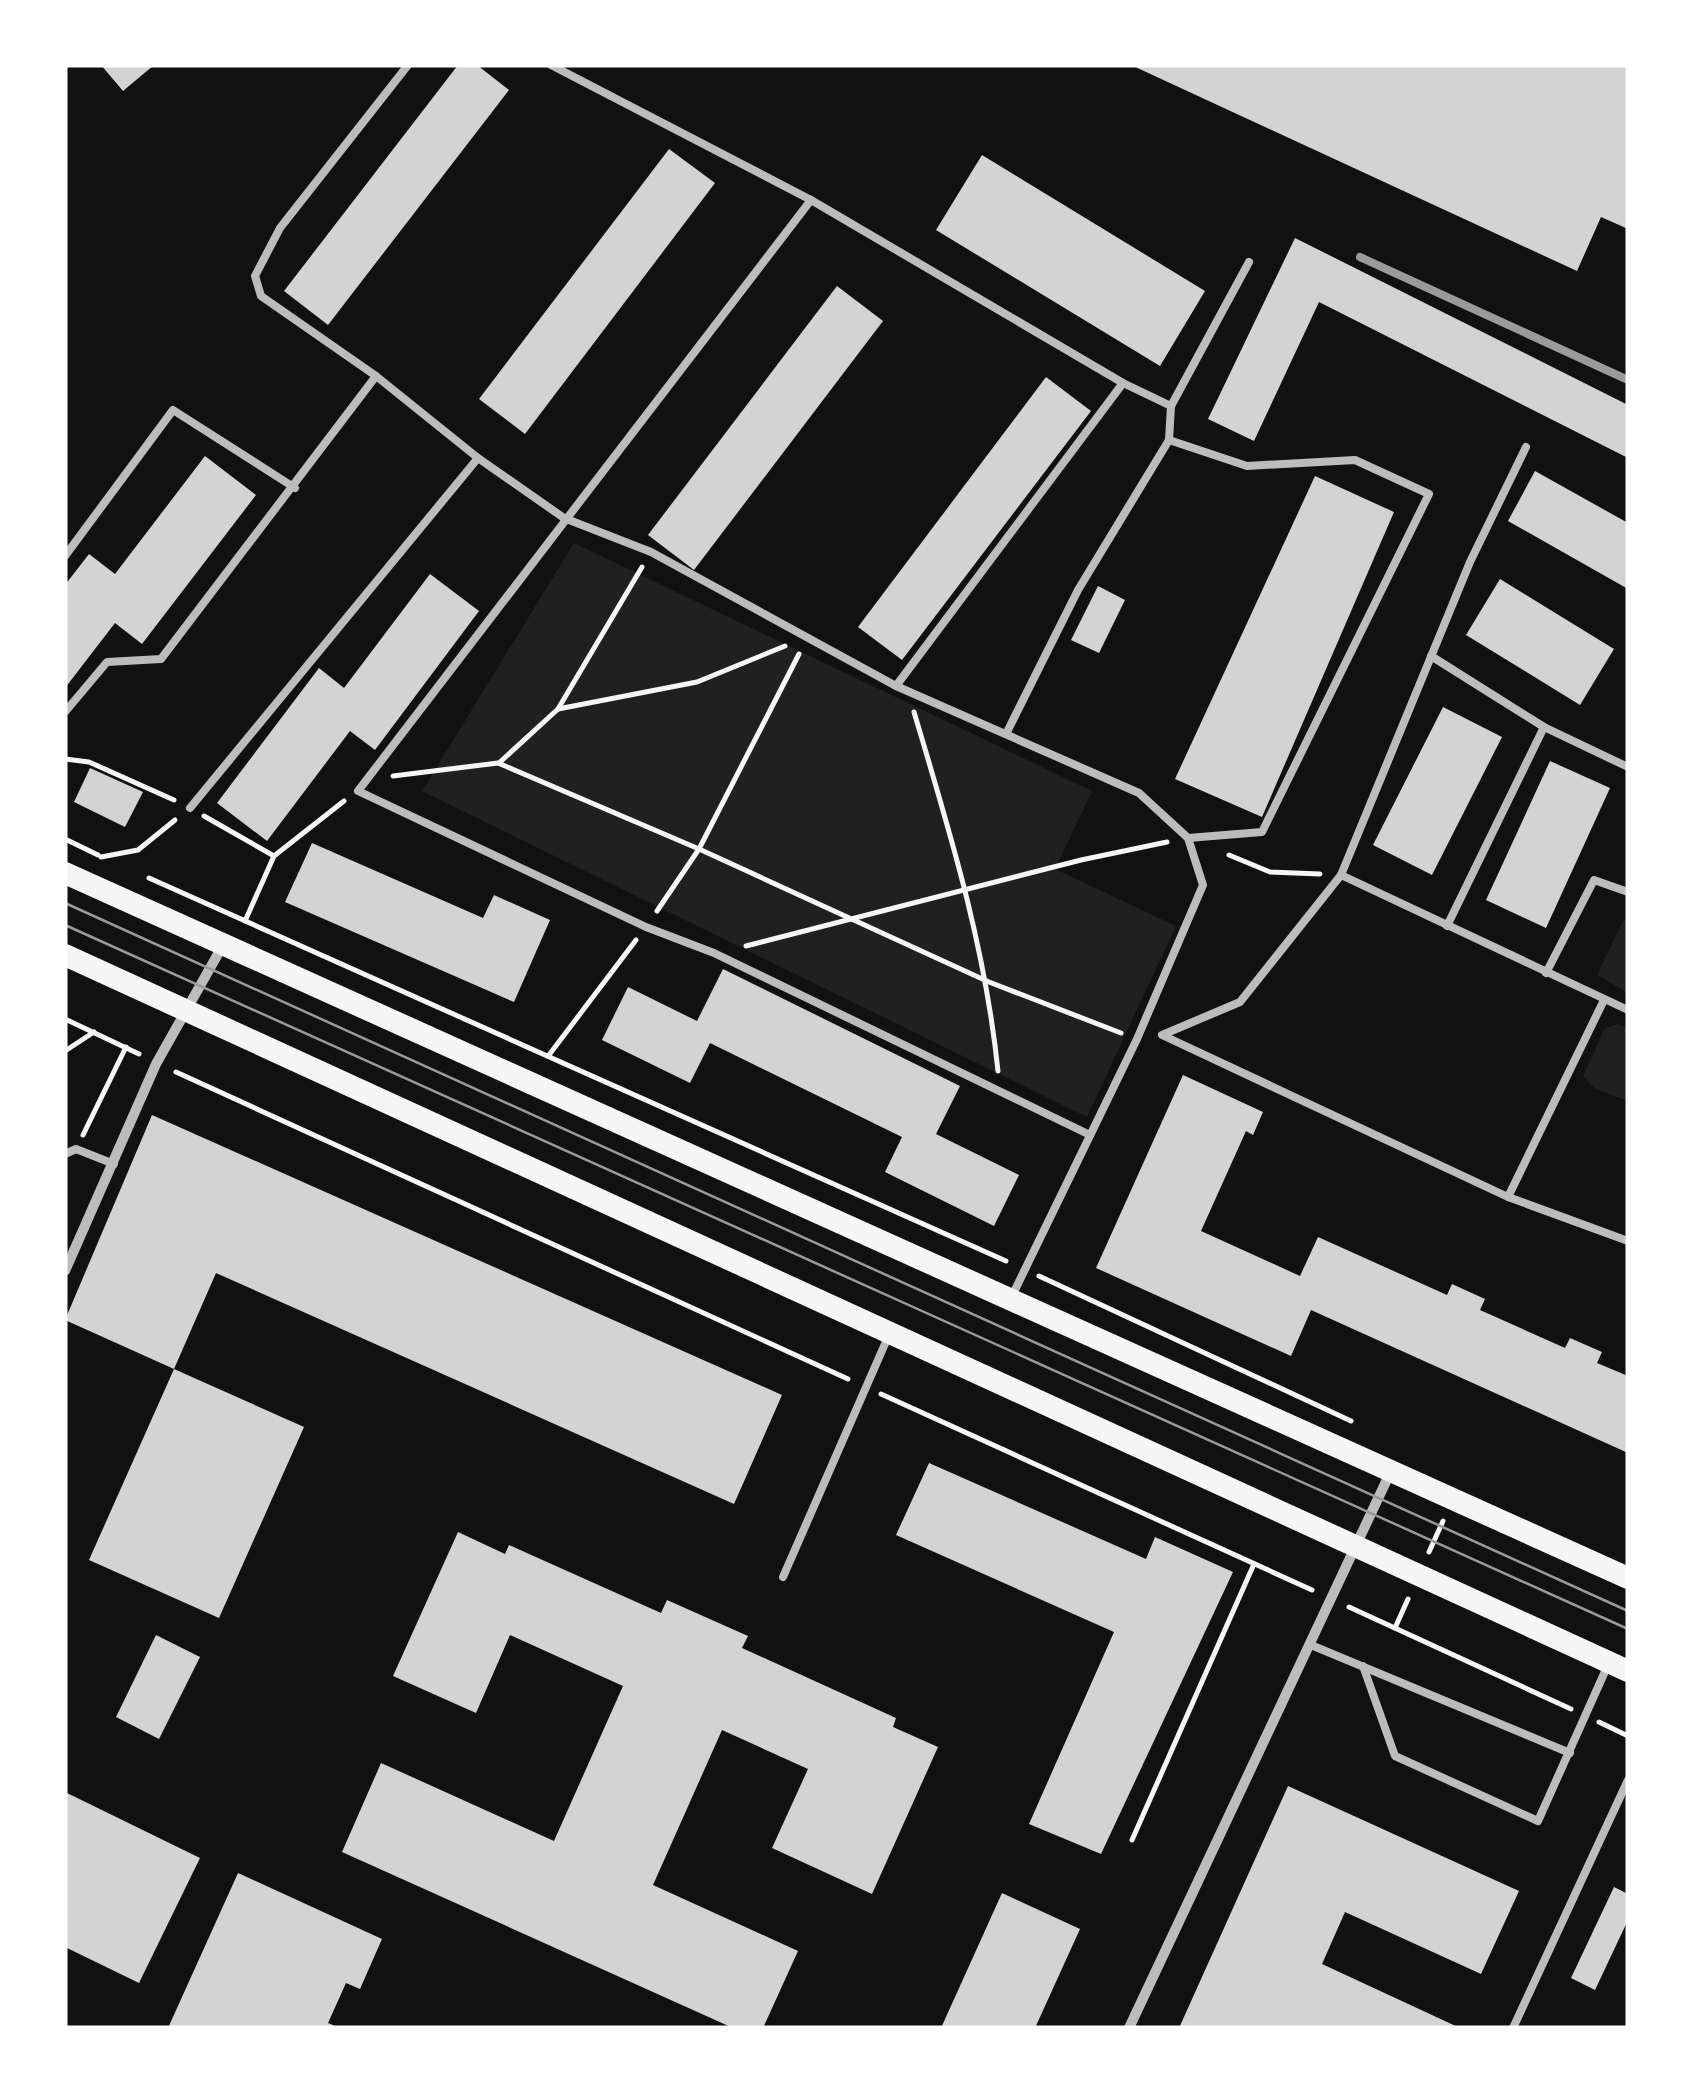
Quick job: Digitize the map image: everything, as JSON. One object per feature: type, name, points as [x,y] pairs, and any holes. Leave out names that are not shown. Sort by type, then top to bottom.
[{"type":"main road","points":[[65,873],[1012,1296],[1628,1578]]},
{"type":"main road","points":[[65,955],[1619,1667]]},
{"type":"street","points":[[65,1270],[156,1064],[223,944]]},
{"type":"street","points":[[1129,2028],[1392,1470]]},
{"type":"lane","points":[[408,65],[280,228],[254,276],[261,296],[376,376],[478,458],[564,518],[651,552],[908,694],[1139,794],[1188,838],[1203,885],[1137,1039],[1012,1296]]},
{"type":"lane","points":[[552,65],[811,200],[1123,383],[1171,406]]},
{"type":"lane","points":[[811,200],[358,791],[646,926],[714,953],[1090,1135]]},
{"type":"lane","points":[[1006,734],[1078,590],[1169,440],[1171,406],[1249,262]]},
{"type":"lane","points":[[65,712],[107,662],[161,659],[295,488],[376,376]]},
{"type":"lane","points":[[896,686],[1123,383]]},
{"type":"lane","points":[[65,556],[172,410],[295,488]]},
{"type":"lane","points":[[1169,440],[1247,466],[1355,460],[1429,494],[1262,832],[1188,838]]},
{"type":"lane","points":[[1526,447],[1470,562],[1341,875],[1240,1002],[1162,1035],[1508,1197],[1628,1241]]},
{"type":"lane","points":[[190,808],[478,458]]},
{"type":"lane","points":[[1431,656],[1544,727],[1628,766]]},
{"type":"lane","points":[[1448,926],[1544,727]]},
{"type":"lane","points":[[1341,875],[1628,1010]]},
{"type":"lane","points":[[1546,973],[1594,880],[1628,892]]},
{"type":"lane","points":[[1508,1197],[1604,1000]]},
{"type":"lane","points":[[65,1144],[114,1164]]},
{"type":"lane","points":[[65,1154],[76,1149]]},
{"type":"lane","points":[[783,1577],[890,1333]]},
{"type":"lane","points":[[1311,1645],[1570,1754]]},
{"type":"lane","points":[[1363,1666],[1395,1756],[1538,1821],[1586,1716],[1619,1667]]},
{"type":"lane","points":[[1513,2028],[1628,1780]]},
{"type":"path","points":[[498,763],[558,709],[651,552]]},
{"type":"path","points":[[558,709],[697,682],[807,638]]},
{"type":"path","points":[[548,1056],[699,849],[807,638]]},
{"type":"path","points":[[908,694],[967,888],[988,982],[1000,1094]]},
{"type":"path","points":[[65,758],[89,762],[190,808],[274,856]]},
{"type":"path","points":[[245,920],[274,856],[358,791],[398,774],[498,763],[699,849],[988,982],[1137,1039]]},
{"type":"path","points":[[101,857],[138,850],[190,808]]},
{"type":"path","points":[[714,953],[852,922],[967,888],[1188,838],[1270,872],[1341,875]]},
{"type":"path","points":[[65,839],[117,864]]},
{"type":"path","points":[[134,872],[1024,1270],[1360,1425]]},
{"type":"path","points":[[65,1019],[1628,1736]]},
{"type":"path","points":[[65,1051],[94,1032]]},
{"type":"path","points":[[76,1149],[126,1048]]},
{"type":"path","points":[[1132,1840],[1254,1564]]},
{"type":"shaded area","points":[[574,543],[1092,791],[1055,869],[1176,926],[1087,1117],[422,791]]},
{"type":"shaded area","points":[[1624,919],[1628,919],[1628,993],[1597,975]]},
{"type":"shaded area","points":[[1618,1024],[1628,1029],[1628,1101],[1594,1088],[1583,1076],[1605,1028]]},
{"type":"building","points":[[101,65],[154,65],[123,91]]},
{"type":"building","points":[[458,65],[477,65],[509,90],[328,325],[284,291]]},
{"type":"building","points":[[1131,65],[1628,65],[1628,229],[1601,217],[1577,271]]},
{"type":"building","points":[[669,149],[715,183],[525,434],[479,399]]},
{"type":"building","points":[[982,155],[1205,291],[1160,366],[936,230]]},
{"type":"building","points":[[1295,238],[1628,405],[1628,458],[1319,302],[1254,441],[1208,419]]},
{"type":"building","points":[[837,286],[883,321],[694,570],[648,535]]},
{"type":"building","points":[[1046,377],[1091,411],[902,660],[858,627]]},
{"type":"building","points":[[205,456],[256,495],[142,644],[115,623],[65,688],[65,585],[89,554],[115,574]]},
{"type":"building","points":[[1535,471],[1628,523],[1628,589],[1508,521]]},
{"type":"building","points":[[1315,476],[1394,512],[1262,817],[1175,779]]},
{"type":"building","points":[[430,574],[479,611],[375,750],[350,731],[267,841],[217,803],[319,668],[344,688]]},
{"type":"building","points":[[1500,579],[1614,649],[1580,705],[1466,635]]},
{"type":"building","points":[[1098,586],[1125,600],[1099,653],[1071,640]]},
{"type":"building","points":[[1443,707],[1502,737],[1432,875],[1373,845]]},
{"type":"building","points":[[1550,761],[1610,788],[1546,928],[1486,900]]},
{"type":"building","points":[[90,768],[143,792],[125,827],[74,802]]},
{"type":"building","points":[[312,843],[483,918],[494,895],[550,920],[514,1002],[285,902]]},
{"type":"building","points":[[723,969],[960,1086],[936,1134],[1019,1175],[994,1226],[885,1172],[902,1137],[710,1043],[690,1083],[602,1040],[628,987],[697,1021]]},
{"type":"building","points":[[1183,1075],[1263,1112],[1253,1135],[1246,1131],[1201,1231],[1300,1276],[1318,1237],[1447,1295],[1452,1284],[1485,1299],[1480,1310],[1565,1348],[1570,1338],[1602,1352],[1597,1363],[1628,1376],[1628,1453],[1311,1310],[1291,1356],[1096,1268]]},
{"type":"building","points":[[152,1115],[782,1395],[734,1504],[216,1273],[174,1369],[65,1320]]},
{"type":"building","points":[[174,1369],[304,1427],[219,1618],[89,1560]]},
{"type":"building","points":[[929,1463],[1146,1559],[1155,1537],[1233,1572],[1101,1854],[1029,1824],[1114,1632],[896,1535]]},
{"type":"building","points":[[458,1532],[505,1554],[509,1545],[661,1613],[667,1600],[748,1636],[742,1648],[896,1718],[893,1727],[938,1747],[872,1894],[772,1848],[808,1769],[722,1730],[653,1885],[798,1951],[763,2028],[733,2028],[342,1852],[381,1763],[554,1841],[623,1686],[510,1635],[476,1713],[393,1676]]},
{"type":"building","points":[[156,1635],[200,1657],[159,1739],[116,1717]]},
{"type":"building","points":[[1288,1786],[1519,1891],[1481,1974],[1345,1912],[1322,1964],[1460,2028],[1179,2028]]},
{"type":"building","points":[[65,1792],[200,1858],[139,1983],[65,1947]]},
{"type":"building","points":[[238,1873],[382,1939],[360,1989],[346,1983],[328,2023],[340,2028],[168,2028]]},
{"type":"building","points":[[1614,1887],[1628,1894],[1628,1920],[1595,1990],[1571,1978]]},
{"type":"building","points":[[1002,1893],[1080,1929],[1035,2028],[941,2028]]},
{"type":"tram line","points":[[65,903],[1628,1611]]},
{"type":"tram line","points":[[65,925],[1628,1629]]},
{"type":"railway","points":[[1360,257],[1628,380]]}]
